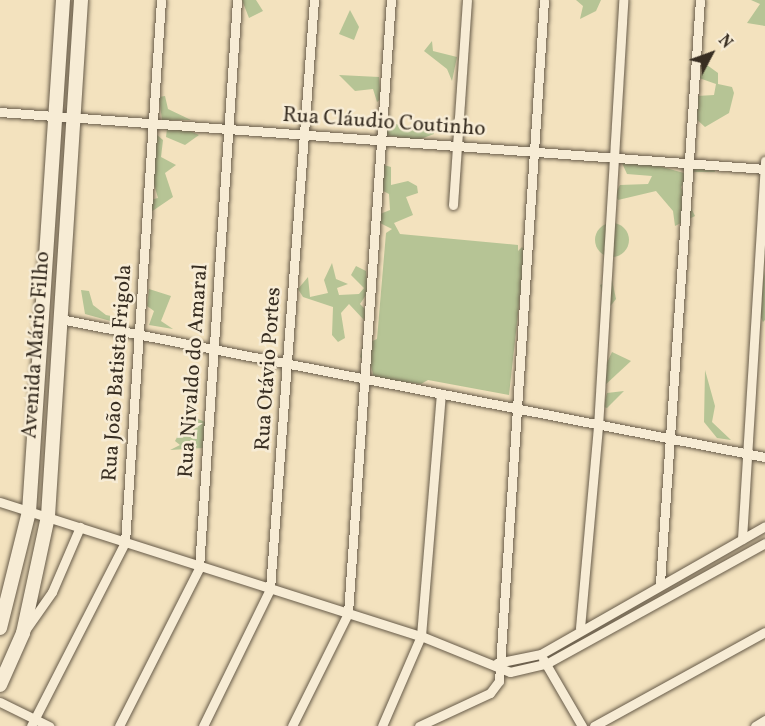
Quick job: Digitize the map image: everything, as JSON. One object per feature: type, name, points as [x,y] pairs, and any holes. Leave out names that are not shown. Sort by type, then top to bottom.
[{"type":"main road","name":"Avenida Mário Filho","points":[[0,628],[28,512],[63,0]]},
{"type":"main road","name":"Avenida Mário Filho","points":[[0,685],[23,633],[48,516],[81,0]]},
{"type":"street","name":"Rua João Batista Frigola","points":[[33,722],[125,542],[161,0]]},
{"type":"street","name":"Rua Nivaldo do Amaral","points":[[119,726],[199,568],[237,0]]},
{"type":"street","name":"Rua Otávio Portes","points":[[203,726],[270,589],[314,0]]},
{"type":"street","points":[[292,726],[348,613],[392,0]]},
{"type":"street","points":[[453,205],[467,0]]},
{"type":"street","points":[[419,726],[490,693],[498,665],[544,0]]},
{"type":"street","points":[[580,628],[598,427],[612,155],[623,0]]},
{"type":"street","points":[[660,583],[672,441],[686,160],[700,0]]},
{"type":"street","name":"Rua Cláudio Coutinho","points":[[0,112],[456,147],[534,149],[686,160],[765,169]]},
{"type":"street","points":[[742,539],[765,161]]},
{"type":"street","points":[[60,319],[288,362],[598,427],[765,458]]},
{"type":"street","points":[[382,726],[421,636],[441,394]]},
{"type":"street","points":[[0,502],[48,516],[199,568],[421,636],[498,665],[546,664],[765,543]]},
{"type":"street","points":[[498,665],[541,654],[580,628],[765,526]]},
{"type":"street","points":[[23,633],[52,592],[80,527]]},
{"type":"street","points":[[594,726],[765,632]]},
{"type":"street","points":[[541,654],[582,726]]},
{"type":"street","points":[[0,702],[33,722],[49,726]]},
{"type":"street","points":[[755,726],[765,720]]},
{"type":"green space","points":[[242,0],[256,0],[263,11],[249,18]]},
{"type":"green space","points":[[576,0],[601,0],[596,11],[580,19],[583,6]]},
{"type":"green space","points":[[751,0],[765,0],[765,26],[747,23],[760,4]]},
{"type":"green space","points":[[350,10],[359,27],[354,40],[339,34]]},
{"type":"green space","points":[[432,41],[433,51],[457,57],[452,81],[447,69],[424,51]]},
{"type":"green space","points":[[707,65],[718,73],[718,84],[732,87],[734,93],[729,113],[705,127],[694,117],[697,96],[714,95],[716,84],[699,78]]},
{"type":"green space","points":[[339,75],[379,77],[381,99],[377,102],[373,89],[355,91]]},
{"type":"green space","points":[[165,96],[168,109],[191,120],[162,120],[159,97]]},
{"type":"green space","points":[[390,122],[421,132],[428,122],[434,134],[418,140],[385,135]]},
{"type":"green space","points":[[167,129],[188,130],[199,135],[185,145],[166,137]]},
{"type":"green space","points":[[157,135],[163,140],[161,157],[176,165],[165,173],[173,197],[151,212],[150,200],[158,198],[153,181]]},
{"type":"green space","points":[[622,163],[648,163],[684,173],[696,165],[714,167],[715,172],[694,172],[681,187],[695,216],[675,226],[673,211],[656,191],[618,200],[615,194],[620,185],[648,184],[652,176],[627,174]]},
{"type":"green space","points":[[384,165],[391,167],[391,185],[408,181],[417,186],[418,193],[406,197],[413,215],[394,223],[400,234],[518,245],[518,251],[522,247],[525,251],[509,395],[428,380],[421,384],[374,378],[371,366],[360,357],[363,345],[377,339],[386,233],[392,229],[380,223],[380,214],[390,210],[389,194],[381,190]]},
{"type":"green space","points":[[612,223],[624,228],[629,240],[624,252],[612,257],[600,252],[595,240],[600,228]]},
{"type":"green space","points":[[332,263],[336,279],[348,284],[337,288],[339,295],[359,294],[364,288],[351,275],[356,266],[366,271],[368,292],[360,304],[367,311],[364,320],[349,304],[341,313],[345,338],[338,342],[332,335],[333,307],[303,297],[298,289],[308,277],[310,297],[328,293],[324,280]]},
{"type":"green space","points":[[765,271],[765,320],[763,322],[758,311]]},
{"type":"green space","points":[[612,280],[616,299],[608,309],[600,285]]},
{"type":"green space","points":[[149,289],[171,296],[161,321],[173,329],[149,325],[154,311],[147,306]]},
{"type":"green space","points":[[81,290],[89,291],[93,305],[106,315],[126,319],[125,325],[85,314]]},
{"type":"green space","points":[[612,352],[631,361],[604,386],[597,384]]},
{"type":"green space","points":[[705,370],[715,406],[712,422],[731,440],[717,438],[704,422]]},
{"type":"green space","points":[[624,391],[607,408],[603,407],[607,393]]},
{"type":"green space","points":[[196,418],[205,422],[203,448],[170,450],[180,445],[175,441],[184,424]]}]
